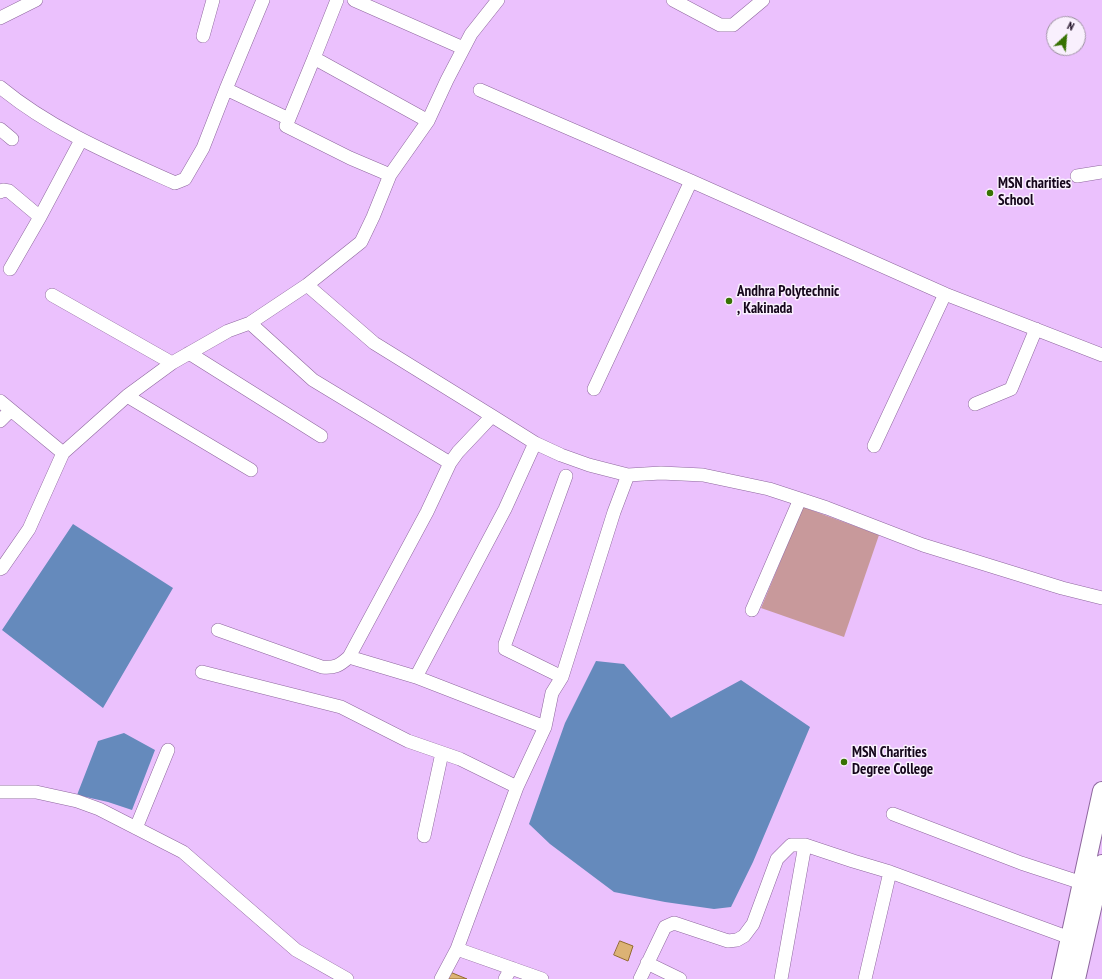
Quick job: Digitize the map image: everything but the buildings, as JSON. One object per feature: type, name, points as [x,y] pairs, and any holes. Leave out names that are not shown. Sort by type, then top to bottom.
[{"type":"highway","points":[[1061,979],[1102,791]]},
{"type":"highway","points":[[1076,979],[1102,864]]},
{"type":"street","points":[[0,18],[36,0]]},
{"type":"street","points":[[202,36],[214,0]]},
{"type":"street","points":[[0,87],[19,103],[81,140],[175,183],[185,179],[203,148],[263,0]]},
{"type":"street","points":[[337,0],[286,126],[390,176]]},
{"type":"street","points":[[354,0],[463,48]]},
{"type":"street","points":[[1,570],[29,529],[63,453],[127,396],[172,363],[228,331],[250,323],[306,285],[361,242],[390,176],[428,121],[471,34],[498,0]]},
{"type":"street","points":[[673,0],[691,4],[720,25],[733,25],[763,0]]},
{"type":"street","points":[[314,58],[428,121]]},
{"type":"street","points":[[226,89],[289,119]]},
{"type":"street","points":[[480,90],[691,181],[946,294],[1102,355]]},
{"type":"street","points":[[0,129],[12,138]]},
{"type":"street","points":[[10,269],[40,217],[81,140]]},
{"type":"street","points":[[1076,176],[1102,172]]},
{"type":"street","points":[[594,389],[691,181]]},
{"type":"street","points":[[0,192],[3,190],[9,190],[40,217]]},
{"type":"street","points":[[306,285],[374,343],[535,443],[561,455],[589,465],[628,475],[661,473],[703,475],[769,489],[923,545],[1062,588],[1102,598]]},
{"type":"street","points":[[874,446],[946,294]]},
{"type":"street","points":[[52,295],[172,363]]},
{"type":"street","points":[[250,323],[313,380],[450,463]]},
{"type":"street","points":[[975,404],[1011,389],[1036,329]]},
{"type":"street","points":[[189,353],[322,436]]},
{"type":"street","points":[[127,396],[251,470]]},
{"type":"street","points":[[0,401],[63,453]]},
{"type":"street","points":[[0,421],[11,410]]},
{"type":"street","points":[[218,630],[322,667],[330,668],[339,666],[349,657],[427,512],[450,463],[458,452],[492,416]]},
{"type":"street","points":[[416,677],[505,509],[535,443]]},
{"type":"street","points":[[441,979],[457,949],[517,787],[545,726],[552,693],[562,677],[614,512],[628,475]]},
{"type":"street","points":[[562,677],[505,650],[505,644],[566,476]]},
{"type":"street","points":[[752,610],[800,499]]},
{"type":"street","points":[[349,657],[416,677],[545,726]]},
{"type":"street","points":[[202,672],[341,707],[408,741],[460,759],[517,787]]},
{"type":"street","points":[[136,828],[168,750]]},
{"type":"street","points":[[424,836],[442,753]]},
{"type":"street","points":[[0,792],[36,792],[77,801],[98,809],[183,852],[296,950],[347,979]]},
{"type":"street","points":[[894,814],[1021,863],[1082,883]]},
{"type":"street","points":[[640,979],[665,927],[674,923],[728,941],[737,940],[744,936],[753,924],[777,858],[791,845],[805,845],[890,872],[1070,938]]},
{"type":"street","points":[[781,979],[805,845]]},
{"type":"street","points":[[865,979],[890,872]]},
{"type":"street","points":[[457,949],[508,973],[542,979]]},
{"type":"street","points":[[647,963],[680,979]]},
{"type":"shaded area","points":[[803,507],[879,535],[844,637],[761,608]]},
{"type":"water","points":[[73,524],[173,588],[103,708],[2,630]]},
{"type":"water","points":[[596,661],[624,664],[671,718],[741,680],[810,727],[753,862],[731,907],[714,909],[665,902],[614,892],[550,844],[529,824],[565,723]]},
{"type":"water","points":[[124,733],[155,750],[132,810],[108,802],[77,795],[98,741]]},
{"type":"place","name":"MSN charities School","points":[[990,193]]},
{"type":"place","name":"Andhra Polytechnic , Kakinada","points":[[729,301]]},
{"type":"place","name":"MSN Charities Degree College","points":[[844,762]]}]
